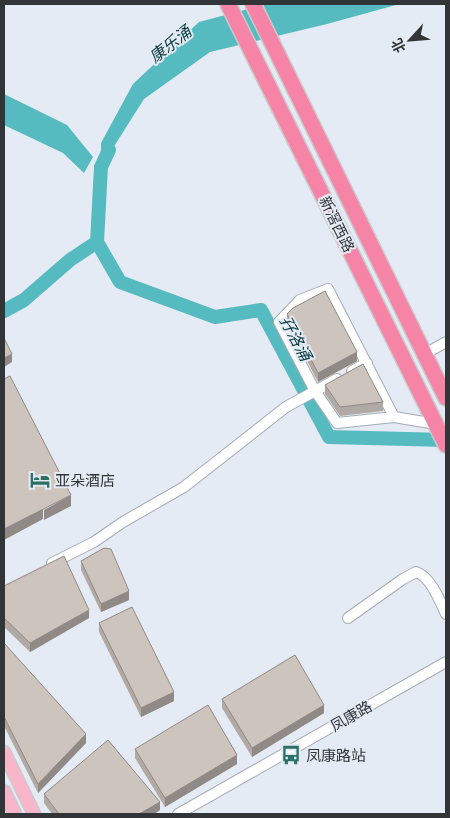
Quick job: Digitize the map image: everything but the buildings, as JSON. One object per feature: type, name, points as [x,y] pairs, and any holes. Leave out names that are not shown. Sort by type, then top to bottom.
[{"type":"highway","name":"新滘西路","points":[[228,4],[446,445]]},
{"type":"highway","name":"新滘西路","points":[[254,4],[446,398]]},
{"type":"main road","points":[[4,752],[34,814]]},
{"type":"main road","points":[[4,791],[15,814]]},
{"type":"street","points":[[394,417],[328,289],[300,300],[279,322],[315,391],[337,424],[394,417],[436,424]]},
{"type":"street","points":[[425,354],[446,342]]},
{"type":"street","points":[[45,567],[94,542],[123,522],[184,487],[286,407],[367,363]]},
{"type":"street","points":[[348,618],[416,572],[421,573],[430,584],[446,614]]},
{"type":"street","name":"凤康路","points":[[178,814],[446,662]]},
{"type":"water","points":[[266,4],[397,4],[327,24],[210,52],[144,99],[101,167],[101,143],[133,84],[199,22]]},
{"type":"water","points":[[4,94],[67,125],[93,157],[84,173],[63,153],[4,125]]},
{"type":"waterway","name":"孖洛涌","points":[[109,150],[101,167],[97,242],[120,282],[215,317],[261,310],[329,437],[446,440]]},
{"type":"waterway","points":[[4,311],[24,300],[70,260],[97,242]]},
{"type":"place","name":"亚朵酒店","points":[[40,480]]},
{"type":"place","name":"凤康路站","points":[[291,755]]},
{"type":"water label","name":"康乐涌","points":[[170,44]]}]
